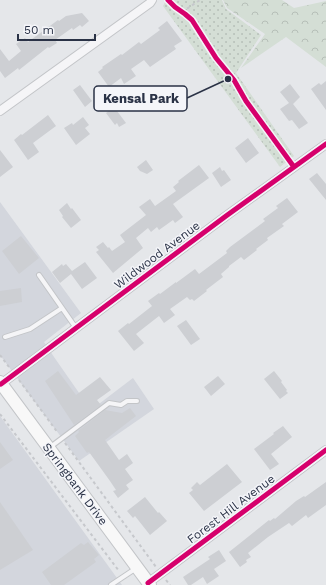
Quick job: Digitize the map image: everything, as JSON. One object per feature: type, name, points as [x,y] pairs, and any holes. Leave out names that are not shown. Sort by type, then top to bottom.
[{"type":"main road","name":"Springbank Drive","points":[[1,383],[149,584]]},
{"type":"street","points":[[0,111],[150,3],[152,0]]},
{"type":"street","name":"Wildwood Avenue","points":[[1,383],[226,216],[326,144]]},
{"type":"street","name":"Forest Hill Avenue","points":[[149,584],[161,573],[326,450]]},
{"type":"lane","points":[[39,275],[76,328]]},
{"type":"lane","points":[[5,337],[30,329],[62,308]]},
{"type":"lane","points":[[49,448],[109,404],[120,405],[127,401],[137,401]]},
{"type":"lane","points":[[111,585],[137,568]]},
{"type":"path","points":[[168,0],[192,20],[216,58],[234,80],[246,101],[294,167]]},
{"type":"path","points":[[182,12],[200,0]]},
{"type":"path","points":[[0,355],[161,573]]},
{"type":"path","points":[[0,414],[123,577]]},
{"type":"shaded area","points":[[0,202],[81,313],[44,342],[91,410],[133,378],[154,409],[79,461],[0,355]]},
{"type":"shaded area","points":[[0,416],[122,585],[0,585]]},
{"type":"green space","points":[[166,0],[222,0],[226,9],[261,35],[236,73],[294,156],[280,167],[163,6]]},
{"type":"green space","points":[[223,0],[282,0],[294,8],[326,1],[326,67],[286,37],[241,68],[265,34],[227,8]]},
{"type":"building","points":[[82,13],[89,21],[82,27],[80,25],[73,30],[72,28],[55,40],[57,43],[49,48],[48,47],[19,70],[18,68],[5,78],[0,71],[0,49],[9,61],[21,51],[16,44],[25,38],[28,42],[58,20],[59,21],[66,16]]},
{"type":"building","points":[[167,21],[182,41],[174,46],[176,49],[150,67],[144,60],[131,69],[136,76],[124,84],[121,78],[109,87],[98,72],[103,68],[102,67],[121,54],[122,55],[139,42],[141,44],[160,30],[158,28]]},
{"type":"building","points":[[326,81],[326,110],[311,89],[319,83],[321,85]]},
{"type":"building","points":[[290,84],[300,97],[293,104],[308,123],[299,129],[292,120],[289,121],[280,109],[289,103],[280,92]]},
{"type":"building","points":[[80,85],[92,101],[85,107],[73,90]]},
{"type":"building","points":[[114,107],[126,123],[119,127],[117,123],[115,125],[106,113]]},
{"type":"building","points":[[48,115],[56,126],[33,143],[39,152],[28,160],[14,140]]},
{"type":"building","points":[[83,117],[89,125],[85,128],[90,134],[76,145],[64,128],[72,123],[73,125]]},
{"type":"building","points":[[248,138],[259,153],[246,163],[235,148]]},
{"type":"building","points":[[0,150],[13,167],[0,177]]},
{"type":"building","points":[[146,160],[153,170],[147,174],[140,171],[137,167]]},
{"type":"building","points":[[199,165],[209,178],[173,204],[183,217],[175,223],[173,220],[159,230],[157,227],[151,232],[148,228],[136,238],[143,248],[113,273],[96,252],[99,250],[96,247],[103,242],[112,251],[125,242],[120,235],[146,215],[139,207],[150,199],[155,206],[176,191],[173,187],[179,182],[178,181]]},
{"type":"building","points":[[220,167],[231,180],[221,187],[212,173]]},
{"type":"building","points":[[317,173],[326,184],[326,200],[309,179]]},
{"type":"building","points":[[287,198],[298,212],[282,224],[284,226],[267,238],[268,240],[244,260],[241,257],[229,266],[221,274],[223,277],[194,301],[187,297],[170,309],[175,315],[164,323],[159,316],[136,334],[144,343],[134,351],[118,331],[152,306],[148,301],[195,269],[199,274],[227,253],[226,251],[230,247],[265,221],[263,219],[278,208],[276,206]]},
{"type":"building","points":[[67,203],[81,220],[71,228],[62,217],[63,216],[59,210]]},
{"type":"building","points":[[21,236],[39,258],[19,274],[2,251]]},
{"type":"building","points":[[85,262],[97,278],[82,289],[71,274],[60,283],[52,272],[62,264],[63,266],[66,264],[72,271]]},
{"type":"building","points":[[21,288],[22,302],[0,306],[0,291]]},
{"type":"building","points":[[186,320],[200,339],[191,345],[177,326]]},
{"type":"building","points":[[58,371],[76,395],[100,377],[111,390],[97,400],[101,405],[74,425],[45,381]]},
{"type":"building","points":[[274,371],[282,381],[281,382],[288,393],[280,399],[264,379]]},
{"type":"building","points":[[218,376],[225,384],[211,396],[204,387]]},
{"type":"building","points":[[130,408],[136,416],[105,440],[119,460],[127,454],[133,463],[125,469],[133,480],[126,485],[129,489],[118,498],[113,491],[116,490],[110,481],[89,452],[87,453],[75,436],[79,432],[78,431],[105,410],[122,413]]},
{"type":"building","points":[[283,426],[292,437],[271,454],[279,464],[270,470],[254,449]]},
{"type":"building","points":[[0,442],[13,460],[0,469]]},
{"type":"building","points":[[227,464],[242,482],[204,511],[189,493],[193,490],[191,488],[197,482],[200,485]]},
{"type":"building","points":[[326,482],[326,505],[308,518],[306,515],[292,526],[289,523],[268,537],[248,553],[251,557],[240,567],[229,552],[269,520],[275,519],[296,501],[304,496],[305,497]]},
{"type":"building","points":[[145,497],[158,513],[159,512],[167,521],[150,535],[135,516],[133,518],[127,511]]},
{"type":"building","points":[[0,502],[33,550],[0,570]]},
{"type":"building","points":[[88,542],[99,555],[94,559],[96,562],[64,585],[51,585],[42,572],[81,543],[84,545]]},
{"type":"building","points":[[219,550],[226,561],[214,569],[219,576],[207,584],[203,577],[191,585],[188,585],[183,577],[210,559],[208,557]]},
{"type":"cycle path","points":[[168,0],[192,20],[216,58],[234,80],[246,101],[294,167]]},
{"type":"cycle path","points":[[1,384],[226,216],[326,144]]},
{"type":"cycle path","points":[[148,583],[326,450]]},
{"type":"place","name":"Kensal Park","points":[[228,79]]}]
